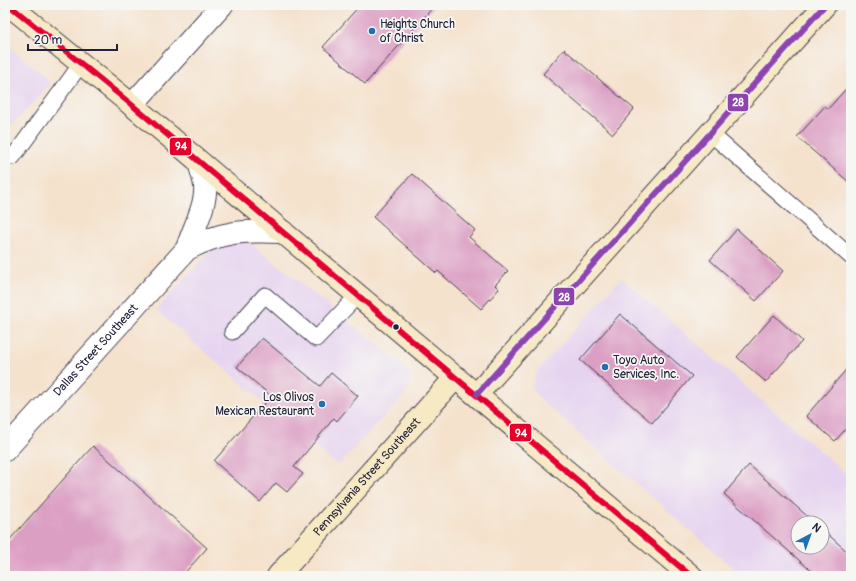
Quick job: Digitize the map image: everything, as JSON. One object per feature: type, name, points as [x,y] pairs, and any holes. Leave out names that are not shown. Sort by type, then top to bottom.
[{"type":"street","points":[[9,5],[132,105],[477,394],[691,576]]},
{"type":"street","points":[[132,105],[222,5]]},
{"type":"street","points":[[477,394],[824,5]]},
{"type":"street","name":"Dallas Street Southeast","points":[[187,249],[202,206],[206,188],[199,162]]},
{"type":"street","name":"Dallas Street Southeast","points":[[5,450],[187,249],[228,232],[251,230],[283,232]]},
{"type":"street","name":"Pennsylvania Street Southeast","points":[[278,576],[456,377]]},
{"type":"lane","points":[[13,157],[81,64]]},
{"type":"lane","points":[[710,133],[851,257]]},
{"type":"lane","points":[[232,332],[265,295],[316,339],[358,295]]},
{"type":"shaded area","points":[[5,43],[51,83],[5,132]]},
{"type":"shaded area","points":[[248,241],[401,364],[411,376],[407,391],[338,466],[156,310],[216,245]]},
{"type":"shaded area","points":[[621,278],[851,478],[851,576],[742,576],[539,398],[532,387],[535,374]]},
{"type":"building","points":[[360,5],[435,5],[365,84],[323,47]]},
{"type":"building","points":[[564,49],[634,109],[613,134],[543,74]]},
{"type":"building","points":[[851,83],[851,184],[797,137],[825,106],[828,109]]},
{"type":"building","points":[[412,174],[475,230],[469,237],[508,271],[495,285],[499,289],[481,309],[438,271],[436,273],[373,217]]},
{"type":"building","points":[[737,229],[783,271],[756,301],[710,260]]},
{"type":"building","points":[[620,314],[692,376],[652,423],[580,360]]},
{"type":"building","points":[[774,315],[802,341],[766,382],[737,357]]},
{"type":"building","points":[[262,338],[320,386],[331,373],[358,396],[337,421],[334,418],[294,467],[303,474],[287,492],[276,483],[260,502],[214,461],[271,396],[237,367]]},
{"type":"building","points":[[851,364],[851,423],[835,441],[806,416]]},
{"type":"building","points":[[93,446],[207,548],[182,576],[5,576],[5,545]]},
{"type":"building","points":[[749,465],[806,515],[790,515],[790,552],[724,494]]},
{"type":"building","points":[[830,536],[851,555],[851,576],[817,576],[793,555],[830,555]]},
{"type":"transit line","name":"94","points":[[9,5],[132,105],[691,576]]},
{"type":"transit line","name":"28","points":[[477,394],[825,5]]},
{"type":"place","name":"Heights Church of Christ","points":[[372,31]]},
{"type":"place","name":"Toyo Auto Services, Inc.","points":[[605,367]]},
{"type":"place","name":"Los Olivos Mexican Restaurant","points":[[322,404]]}]
